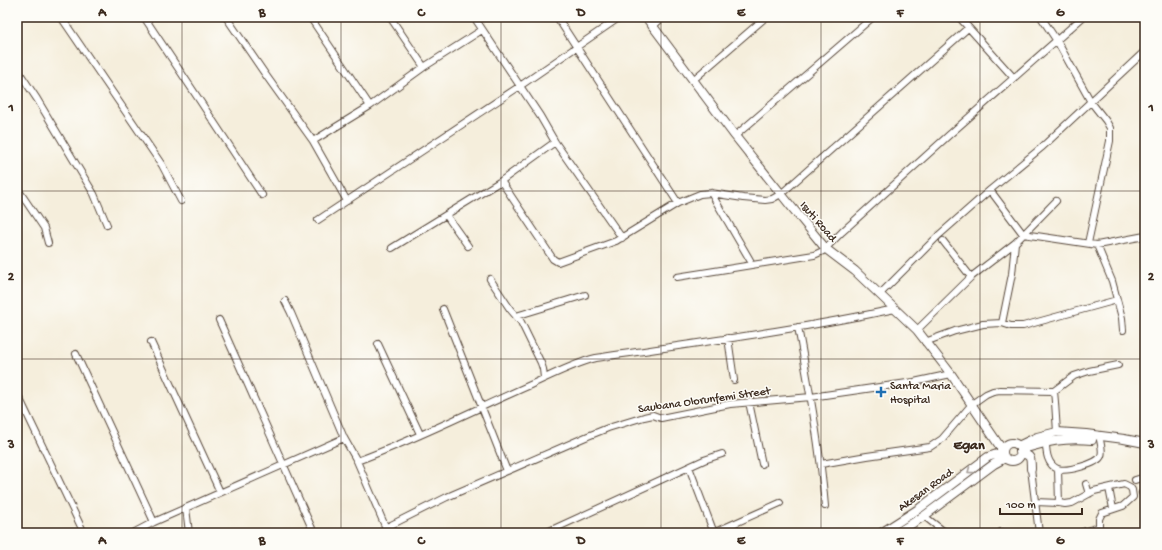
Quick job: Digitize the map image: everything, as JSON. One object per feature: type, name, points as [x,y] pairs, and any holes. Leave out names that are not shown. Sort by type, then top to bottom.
[{"type":"street","points":[[62,17],[162,165],[181,201]]},
{"type":"street","points":[[144,17],[262,195]]},
{"type":"street","points":[[226,17],[313,141],[347,201]]},
{"type":"street","points":[[310,17],[370,106]]},
{"type":"street","points":[[390,17],[424,67]]},
{"type":"street","points":[[474,17],[540,116],[555,142],[622,238]]},
{"type":"street","points":[[557,17],[678,203]]},
{"type":"street","points":[[318,220],[520,86],[620,17]]},
{"type":"street","name":"Isuti Road","points":[[646,17],[735,136],[826,249],[855,271],[917,330],[951,374],[1005,451]]},
{"type":"street","points":[[652,26],[663,17]]},
{"type":"street","points":[[693,80],[766,17]]},
{"type":"street","points":[[735,136],[873,17]]},
{"type":"street","points":[[959,17],[1013,78]]},
{"type":"street","points":[[1041,17],[1057,41],[1091,102],[1110,128],[1111,136],[1088,244]]},
{"type":"street","points":[[677,277],[820,254],[842,232],[1083,17]]},
{"type":"street","points":[[501,180],[553,259],[558,262],[616,241],[678,203],[700,194],[711,193],[765,200],[772,198],[781,194],[968,28]]},
{"type":"street","points":[[313,141],[370,106],[424,67],[482,30]]},
{"type":"street","points":[[880,294],[939,235],[1041,148],[1145,51]]},
{"type":"street","points":[[17,70],[37,99],[94,194],[107,225]]},
{"type":"street","points":[[392,248],[501,180],[555,142]]},
{"type":"street","points":[[17,188],[44,228],[48,243]]},
{"type":"street","points":[[990,190],[1023,234],[1097,245],[1145,236]]},
{"type":"street","points":[[711,193],[750,260]]},
{"type":"street","points":[[917,330],[971,277],[1015,242],[1056,201]]},
{"type":"street","points":[[446,215],[468,246]]},
{"type":"street","points":[[943,241],[971,277]]},
{"type":"street","points":[[1002,323],[1012,274],[1015,242]]},
{"type":"street","points":[[1097,245],[1110,274],[1118,300],[1123,330]]},
{"type":"street","points":[[490,279],[521,322],[541,363],[544,378]]},
{"type":"street","points":[[516,316],[585,295]]},
{"type":"street","points":[[925,342],[970,327],[984,324],[1002,323],[1011,326],[1023,326],[1118,300]]},
{"type":"street","points":[[285,302],[344,438],[357,461],[387,531]]},
{"type":"street","points":[[443,308],[507,471]]},
{"type":"street","points":[[357,461],[406,442],[420,434],[544,378],[577,364],[596,358],[798,327],[895,310]]},
{"type":"street","points":[[219,320],[314,533]]},
{"type":"street","points":[[798,327],[811,397],[821,464],[825,506]]},
{"type":"street","points":[[728,338],[734,380]]},
{"type":"street","points":[[151,342],[220,492]]},
{"type":"street","points":[[378,344],[420,434]]},
{"type":"street","points":[[76,354],[154,522]]},
{"type":"street","points":[[821,464],[930,447],[942,439],[972,404],[986,394],[1000,390],[1054,392],[1074,376],[1089,371],[1118,365]]},
{"type":"street","name":"Saubana Olorunfemi Street","points":[[387,531],[447,497],[608,428],[644,417],[653,415],[661,418],[730,404],[811,397],[914,382],[951,374]]},
{"type":"street","points":[[1054,392],[1056,402],[1057,432]]},
{"type":"street","points":[[17,393],[84,533]]},
{"type":"street","points":[[749,402],[762,464]]},
{"type":"street","points":[[1039,533],[1031,458],[1020,451],[1013,444],[1005,451],[1008,460],[1015,460],[1020,451],[1030,444],[1045,435],[1057,432],[1124,438],[1145,443]]},
{"type":"street","points":[[133,533],[220,492],[344,438]]},
{"type":"street","points":[[1030,444],[1057,440],[1085,439],[1123,442],[1145,446]]},
{"type":"street","points":[[1046,442],[1046,454],[1051,463],[1058,469],[1078,468],[1098,460],[1102,455],[1100,440]]},
{"type":"street","name":"Akesan Road","points":[[881,533],[920,508],[988,456],[1005,451]]},
{"type":"street","name":"Akesan Road","points":[[897,533],[924,516],[994,464],[1005,451]]},
{"type":"street","points":[[545,533],[689,467],[722,454]]},
{"type":"street","points":[[988,456],[994,464]]},
{"type":"street","points":[[689,467],[713,533],[780,503]]},
{"type":"street","points":[[1058,469],[1059,503]]},
{"type":"street","points":[[1134,480],[1145,477]]},
{"type":"street","points":[[1086,484],[1089,494]]},
{"type":"street","points":[[1035,502],[1072,503],[1089,494],[1109,488],[1124,484],[1130,487],[1132,490],[1132,497],[1123,506],[1103,512],[1098,518],[1101,531]]},
{"type":"street","points":[[1109,488],[1113,509]]},
{"type":"street","points":[[186,508],[189,533]]},
{"type":"street","points":[[924,516],[946,533]]},
{"type":"street","points":[[1079,533],[1096,528],[1101,531]]},
{"type":"place","name":"Santa Maria Hospital","points":[[881,392]]},
{"type":"district","name":"Egan","points":[[969,444]]}]
